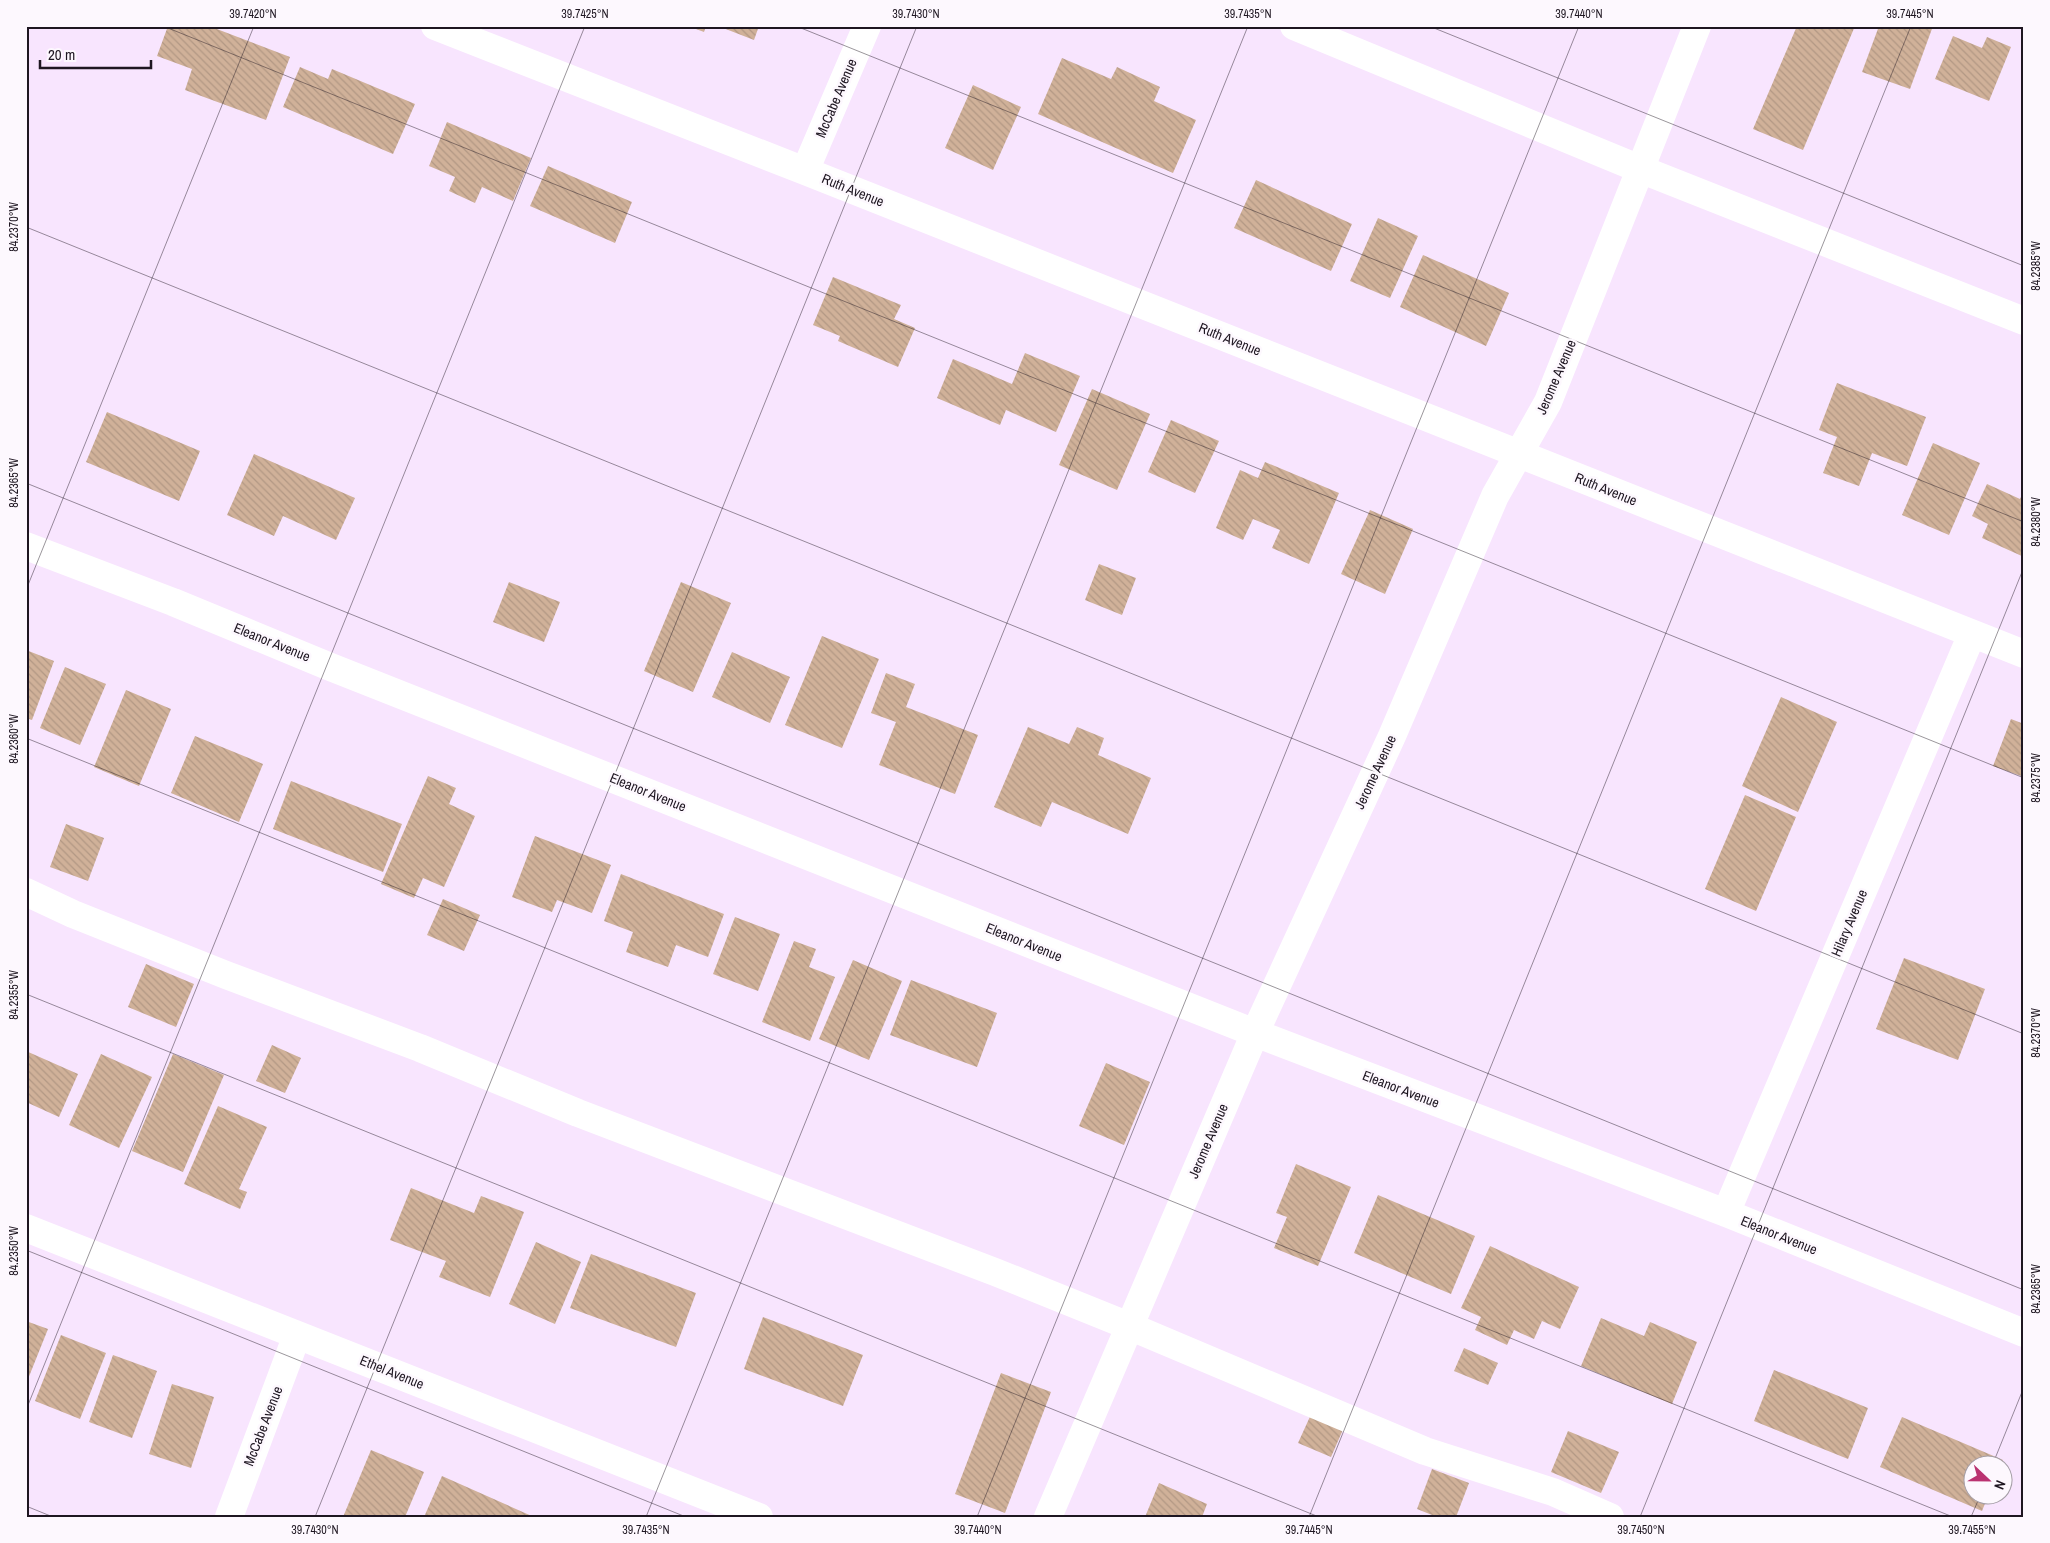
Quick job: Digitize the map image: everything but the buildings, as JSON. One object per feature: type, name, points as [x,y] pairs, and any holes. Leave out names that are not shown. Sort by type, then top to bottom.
[{"type":"street","name":"Ruth Avenue","points":[[435,26],[2024,654]]},
{"type":"street","name":"McCabe Avenue","points":[[805,171],[867,26]]},
{"type":"street","points":[[1294,26],[1640,169],[2024,322]]},
{"type":"street","name":"Jerome Avenue","points":[[1048,1517],[1255,1033],[1392,736],[1495,496],[1548,402],[1697,26]]},
{"type":"street","name":"Eleanor Avenue","points":[[26,546],[173,602],[328,666],[1255,1033],[1726,1213],[2024,1333]]},
{"type":"street","name":"Hilary Avenue","points":[[1726,1213],[1972,634]]},
{"type":"street","points":[[26,892],[73,914],[217,972],[420,1048],[578,1113],[986,1269],[1129,1326],[1425,1451],[1553,1492],[1610,1517]]},
{"type":"street","name":"Ethel Avenue","points":[[26,1228],[758,1517]]},
{"type":"street","name":"McCabe Avenue","points":[[228,1517],[297,1335]]}]
